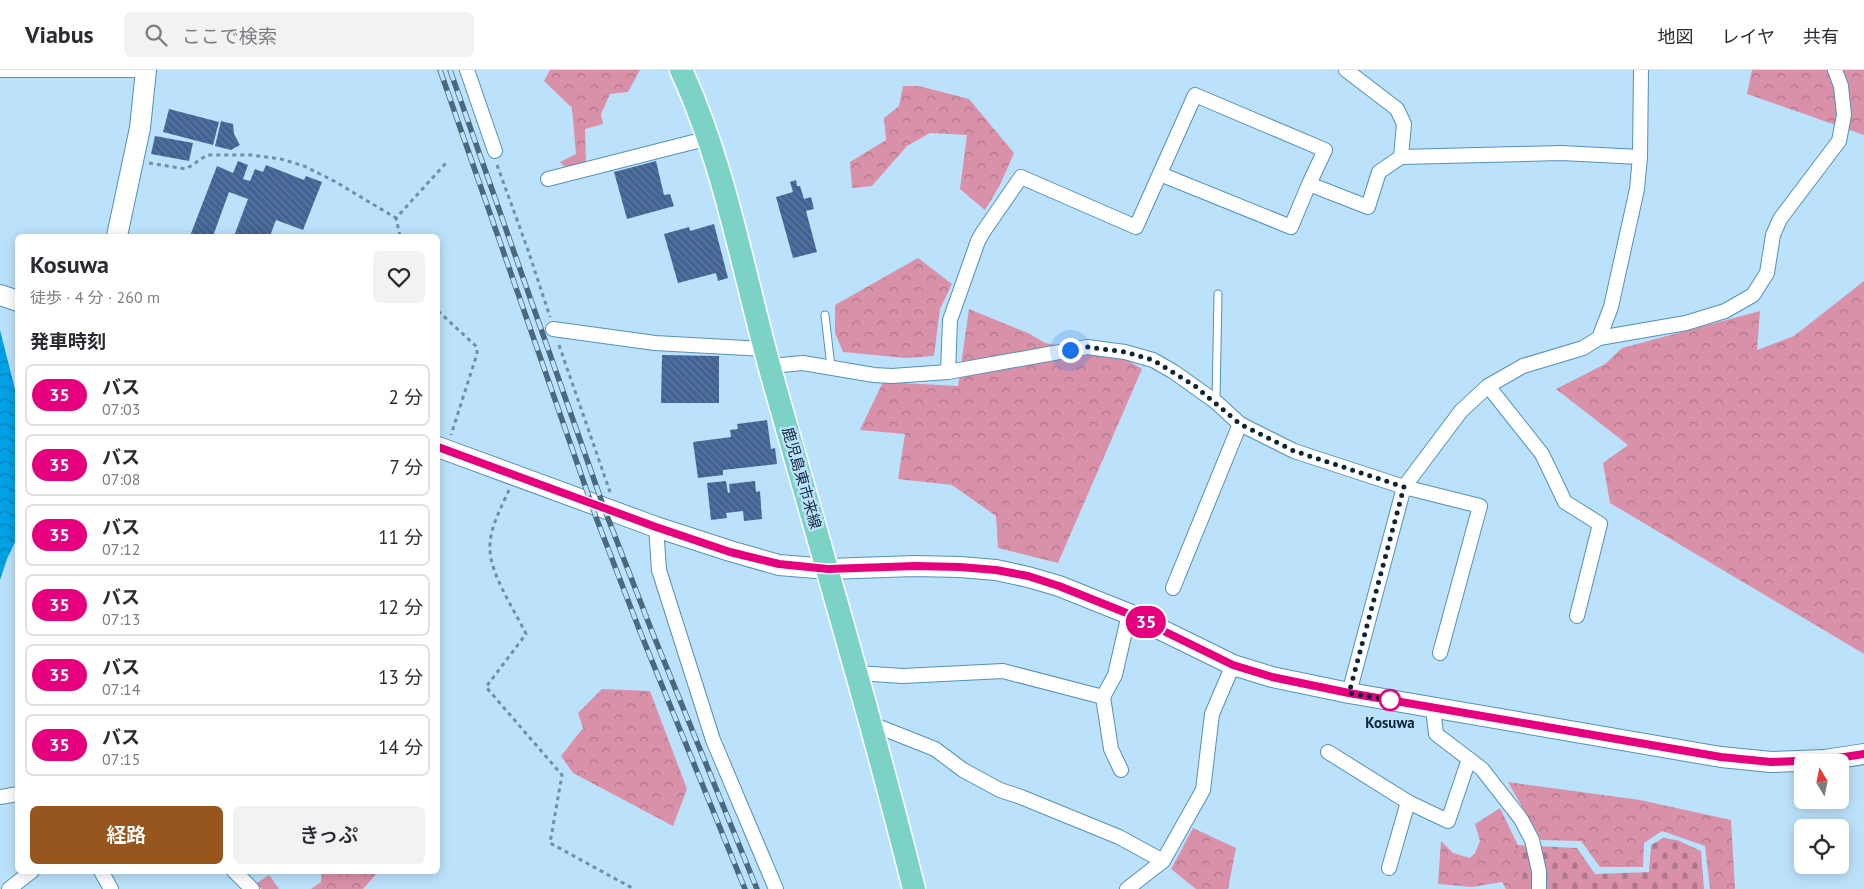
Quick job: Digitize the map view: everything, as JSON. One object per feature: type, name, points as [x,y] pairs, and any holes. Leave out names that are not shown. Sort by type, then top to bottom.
[{"type":"main road","points":[[117,234],[140,128],[146,70]]},
{"type":"main road","name":"鹿児島東市来線","points":[[681,70],[709,138],[767,357],[872,724],[914,889]]},
{"type":"main road","points":[[442,449],[656,527],[730,552],[779,564],[828,569],[915,566],[960,567],[996,570],[1028,576],[1059,586],[1129,614],[1233,665],[1272,677],[1433,708],[1721,757],[1771,762],[1816,761],[1864,754]]},
{"type":"street","points":[[0,70],[146,70]]},
{"type":"street","points":[[467,70],[495,151]]},
{"type":"street","points":[[1346,70],[1397,109],[1404,124],[1401,157]]},
{"type":"street","points":[[1599,338],[1611,307],[1637,189],[1640,157],[1641,70]]},
{"type":"street","points":[[1349,693],[1404,487],[1461,411],[1488,386],[1523,366],[1583,348],[1599,338],[1686,323],[1725,311],[1753,295],[1766,273],[1773,235],[1780,219],[1839,141],[1844,115],[1841,86],[1835,70]]},
{"type":"street","points":[[948,372],[950,320],[978,241],[1020,177],[1136,227],[1195,95],[1325,150],[1291,227],[1160,174]]},
{"type":"street","points":[[548,180],[709,138]]},
{"type":"street","points":[[1309,184],[1368,207],[1379,172],[1401,157],[1561,153],[1640,157]]},
{"type":"street","points":[[553,329],[767,357],[874,375],[892,376],[948,372],[1087,347],[1125,352],[1153,360],[1174,372],[1216,402],[1240,424],[1294,451],[1404,487],[1480,506],[1440,653]]},
{"type":"street","points":[[1488,386],[1542,454],[1565,502],[1600,524],[1577,616]]},
{"type":"street","points":[[1173,588],[1240,424]]},
{"type":"street","points":[[656,527],[659,570],[714,740],[776,889]]},
{"type":"street","points":[[1121,770],[1111,749],[1103,697],[1115,675],[1129,614]]},
{"type":"street","points":[[1127,889],[1163,861],[1203,790],[1212,714],[1233,665]]},
{"type":"street","points":[[857,673],[904,676],[1003,671],[1103,697]]},
{"type":"street","points":[[1433,708],[1436,734],[1482,769],[1521,819],[1532,840],[1539,870],[1539,889]]},
{"type":"street","points":[[872,724],[935,749],[963,770],[1000,790],[1119,837],[1163,861]]},
{"type":"street","points":[[1328,752],[1408,802],[1448,821],[1469,759]]},
{"type":"street","points":[[0,797],[15,794]]},
{"type":"street","points":[[1389,868],[1408,802]]},
{"type":"street","points":[[9,889],[28,874]]},
{"type":"street","points":[[103,874],[111,889]]},
{"type":"street","points":[[237,874],[252,889]]},
{"type":"lane","points":[[1216,402],[1218,294]]},
{"type":"lane","points":[[825,315],[831,367]]},
{"type":"path","points":[[133,160],[186,168],[207,155],[250,155],[281,159],[304,166],[326,177],[396,218],[400,234]]},
{"type":"path","points":[[396,218],[446,163]]},
{"type":"path","points":[[440,312],[477,347],[477,354],[442,449]]},
{"type":"path","points":[[514,475],[493,527],[489,548],[492,566],[526,634],[486,686],[562,775],[550,843],[634,889]]},
{"type":"green space","points":[[550,70],[640,70],[628,92],[610,94],[601,114],[603,124],[585,129],[586,162],[568,170],[560,162],[576,154],[572,108],[544,81]]},
{"type":"green space","points":[[1752,70],[1864,70],[1864,135],[1747,94]]},
{"type":"green space","points":[[903,86],[919,86],[969,99],[1014,153],[1000,185],[985,210],[960,189],[967,135],[930,133],[907,146],[872,186],[852,188],[850,162],[886,140],[884,118],[899,106]]},
{"type":"green space","points":[[918,258],[952,284],[940,309],[934,356],[906,358],[843,352],[835,333],[835,305]]},
{"type":"green space","points":[[1864,281],[1864,654],[1610,503],[1603,463],[1628,445],[1556,389],[1605,364],[1622,348],[1760,311],[1757,350],[1794,336]]},
{"type":"green space","points":[[969,309],[1030,334],[1045,343],[1122,357],[1142,369],[1058,563],[998,548],[996,516],[952,485],[898,479],[905,434],[860,430],[883,382],[958,386]]},
{"type":"green space","points":[[602,689],[650,691],[687,789],[673,826],[573,773],[561,756],[583,728],[578,713]]},
{"type":"green space","points":[[1508,782],[1640,800],[1731,820],[1735,889],[1710,889],[1705,846],[1662,831],[1644,843],[1643,867],[1600,867],[1581,841],[1541,840]]},
{"type":"green space","points":[[1500,808],[1527,864],[1520,889],[1506,889],[1502,882],[1472,887],[1438,884],[1441,841],[1453,853],[1470,858],[1475,853],[1480,841],[1475,824]]},
{"type":"green space","points":[[1193,828],[1236,848],[1228,889],[1196,889],[1171,869]]},
{"type":"green space","points":[[1663,838],[1677,840],[1701,851],[1704,889],[1519,889],[1516,845],[1577,848],[1595,874],[1649,872],[1651,845]]},
{"type":"green space","points":[[322,874],[376,874],[363,889],[311,889],[321,882]]},
{"type":"green space","points":[[269,875],[279,889],[262,889],[257,883]]},
{"type":"water","points":[[0,330],[15,389],[15,542],[0,580]]},
{"type":"building","points":[[169,109],[219,122],[213,145],[163,132]]},
{"type":"building","points":[[221,121],[233,124],[234,134],[240,145],[231,150],[215,146]]},
{"type":"building","points":[[155,136],[193,143],[189,161],[151,154]]},
{"type":"building","points":[[238,161],[248,165],[243,179],[250,181],[255,169],[263,172],[266,165],[304,180],[306,176],[322,182],[303,230],[276,220],[271,234],[235,234],[248,199],[229,192],[214,234],[191,234],[217,166],[233,173]]},
{"type":"building","points":[[656,161],[664,195],[670,194],[674,206],[627,219],[614,172]]},
{"type":"building","points":[[796,180],[804,199],[811,197],[814,209],[806,211],[817,252],[793,258],[776,197],[793,192],[790,182]]},
{"type":"building","points":[[714,224],[728,278],[718,281],[716,273],[678,283],[664,234],[689,227],[690,231]]},
{"type":"building","points":[[662,355],[719,356],[719,403],[661,403]]},
{"type":"building","points":[[767,420],[771,449],[775,448],[777,464],[723,470],[723,475],[698,478],[693,442],[731,437],[730,430],[738,429],[737,424]]},
{"type":"building","points":[[726,481],[728,493],[730,492],[729,484],[755,481],[756,492],[760,491],[762,519],[744,521],[743,511],[726,513],[727,518],[711,520],[707,483]]},
{"type":"railway","points":[[440,70],[597,520],[641,634],[745,889]]},
{"type":"railway","points":[[450,70],[604,508],[757,889]]},
{"type":"bus line","name":"35","points":[[440,448],[656,527],[730,552],[779,564],[828,569],[915,566],[960,567],[996,570],[1028,576],[1059,586],[1129,614],[1233,665],[1306,685],[1721,757],[1771,762],[1825,760],[1864,754]]},
{"type":"place","name":"Kosuwa","points":[[1390,700]]},
{"type":"route","points":[[1070,350],[1087,347],[1125,352],[1153,360],[1195,386],[1240,424],[1294,451],[1404,487],[1349,693],[1390,700]]}]
